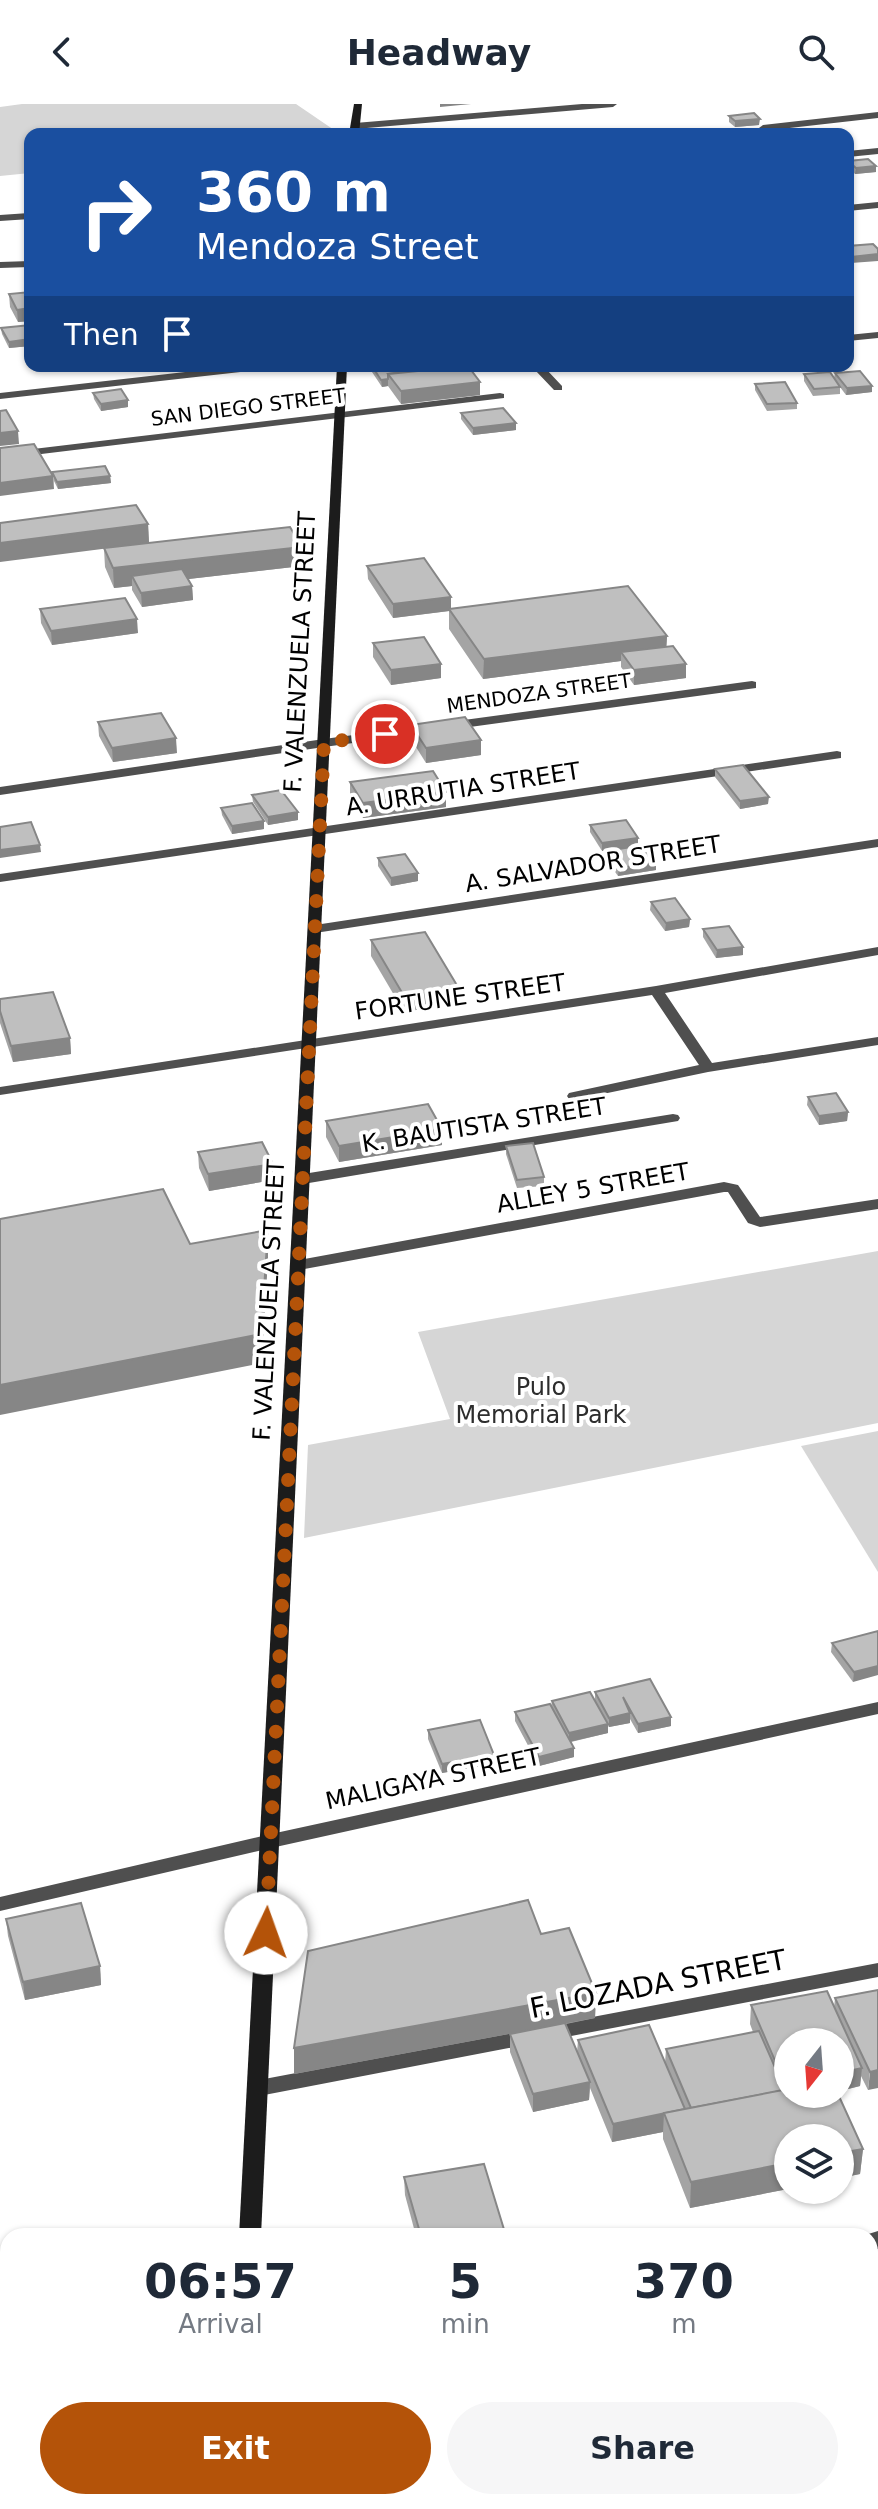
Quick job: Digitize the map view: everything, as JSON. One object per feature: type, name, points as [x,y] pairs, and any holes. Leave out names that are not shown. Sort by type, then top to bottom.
[{"type":"street","points":[[354,128],[358,104]]},
{"type":"street","points":[[374,128],[613,104]]},
{"type":"street","points":[[763,128],[878,115]]},
{"type":"street","points":[[854,153],[878,151]]},
{"type":"street","points":[[854,207],[878,205]]},
{"type":"street","points":[[0,218],[24,216]]},
{"type":"street","points":[[0,265],[24,264]]},
{"type":"street","points":[[854,337],[878,335]]},
{"type":"street","name":"SAN DIEGO STREET","points":[[0,396],[213,372]]},
{"type":"street","name":"F. VALENZUELA STREET","points":[[250,2228],[342,372]]},
{"type":"street","points":[[542,372],[558,388]]},
{"type":"street","name":"SAN DIEGO STREET","points":[[0,456],[500,396]]},
{"type":"street","name":"MENDOZA STREET","points":[[0,791],[752,685]]},
{"type":"street","name":"A. URRUTIA STREET","points":[[0,878],[837,755]]},
{"type":"street","name":"A. SALVADOR STREET","points":[[315,929],[878,843]]},
{"type":"street","name":"FORTUNE STREET","points":[[0,1091],[656,990],[878,951]]},
{"type":"street","points":[[656,990],[708,1068]]},
{"type":"street","points":[[574,1096],[708,1068],[878,1041]]},
{"type":"street","name":"K. BAUTISTA STREET","points":[[303,1179],[673,1118]]},
{"type":"street","name":"ALLEY 5 STREET","points":[[299,1265],[724,1187],[733,1188],[753,1220],[760,1222],[878,1204]]},
{"type":"street","name":"MALIGAYA STREET","points":[[0,1904],[271,1841],[878,1708]]},
{"type":"street","name":"F. LOZADA STREET","points":[[259,2088],[878,1970]]},
{"type":"green space","points":[[22,104],[296,104],[331,128],[24,128],[24,174],[0,176],[0,107]]},
{"type":"green space","name":"Pulo Memorial Park","points":[[878,1251],[878,1423],[304,1538],[308,1445],[450,1419],[418,1332]]},
{"type":"green space","points":[[878,1431],[878,1572],[801,1446]]},
{"type":"building","points":[[754,113],[760,119],[735,121],[729,116]]},
{"type":"building","points":[[868,159],[876,166],[856,168],[854,160]]},
{"type":"building","points":[[873,244],[878,254],[854,257],[854,246]]},
{"type":"building","points":[[24,293],[24,309],[17,310],[9,294]]},
{"type":"building","points":[[24,326],[24,340],[9,342],[1,328]]},
{"type":"building","points":[[860,371],[872,386],[847,388],[835,373]]},
{"type":"building","points":[[376,372],[403,372],[388,374],[388,379],[381,380]]},
{"type":"building","points":[[472,372],[480,382],[401,391],[388,374]]},
{"type":"building","points":[[830,372],[840,387],[814,389],[804,374]]},
{"type":"building","points":[[785,382],[797,403],[767,404],[755,384]]},
{"type":"building","points":[[121,389],[128,400],[101,404],[93,393]]},
{"type":"building","points":[[503,408],[516,423],[473,428],[461,413]]},
{"type":"building","points":[[6,410],[18,431],[0,433],[0,411]]},
{"type":"building","points":[[34,444],[53,476],[0,483],[0,448]]},
{"type":"building","points":[[105,466],[110,476],[57,482],[52,472]]},
{"type":"building","points":[[136,505],[148,524],[0,543],[0,523]]},
{"type":"building","points":[[290,527],[302,547],[113,568],[104,548]]},
{"type":"building","points":[[424,558],[451,597],[393,604],[367,566]]},
{"type":"building","points":[[182,569],[192,586],[141,593],[132,576]]},
{"type":"building","points":[[628,586],[667,636],[484,659],[449,609]]},
{"type":"building","points":[[125,598],[137,619],[51,631],[40,609]]},
{"type":"building","points":[[424,637],[441,664],[391,670],[373,643]]},
{"type":"building","points":[[673,646],[686,664],[634,670],[621,652]]},
{"type":"building","points":[[161,713],[176,738],[112,748],[98,722]]},
{"type":"building","points":[[465,717],[481,740],[426,748],[411,725]]},
{"type":"building","points":[[743,765],[769,797],[740,801],[715,769]]},
{"type":"building","points":[[433,771],[446,792],[363,803],[350,782]]},
{"type":"building","points":[[281,790],[298,812],[268,817],[252,795]]},
{"type":"building","points":[[252,803],[264,821],[232,826],[221,808]]},
{"type":"building","points":[[626,820],[638,838],[602,843],[590,825]]},
{"type":"building","points":[[31,822],[40,845],[0,850],[0,827]]},
{"type":"building","points":[[644,845],[656,863],[619,868],[606,851]]},
{"type":"building","points":[[405,854],[418,873],[391,878],[378,858]]},
{"type":"building","points":[[675,898],[690,919],[666,923],[651,902]]},
{"type":"building","points":[[729,926],[743,947],[717,950],[703,929]]},
{"type":"building","points":[[425,932],[458,987],[404,996],[371,940]]},
{"type":"building","points":[[53,992],[70,1038],[11,1046],[0,1011],[0,999]]},
{"type":"building","points":[[836,1093],[848,1112],[819,1116],[808,1097]]},
{"type":"building","points":[[428,1104],[442,1129],[339,1146],[326,1121]]},
{"type":"building","points":[[262,1142],[273,1164],[208,1174],[198,1152]]},
{"type":"building","points":[[533,1143],[544,1177],[517,1180],[506,1146]]},
{"type":"building","points":[[163,1189],[190,1244],[268,1230],[261,1334],[0,1385],[0,1219]]},
{"type":"building","points":[[878,1631],[878,1666],[854,1672],[832,1643]]},
{"type":"building","points":[[650,1679],[671,1717],[638,1724],[623,1697],[630,1713],[609,1718],[595,1692]]},
{"type":"building","points":[[590,1692],[608,1724],[569,1733],[552,1701]]},
{"type":"building","points":[[550,1704],[574,1748],[539,1757],[515,1712]]},
{"type":"building","points":[[480,1720],[494,1755],[442,1764],[428,1730]]},
{"type":"building","points":[[528,1900],[541,1934],[569,1928],[596,1993],[294,2048],[308,1951]]},
{"type":"building","points":[[81,1903],[100,1966],[23,1982],[6,1919]]},
{"type":"building","points":[[878,1990],[878,2070],[870,2072],[854,2038],[854,2028],[849,2028],[835,1998]]},
{"type":"building","points":[[827,1991],[844,2028],[774,2028],[774,2058],[751,2005]]},
{"type":"building","points":[[565,2023],[590,2082],[533,2094],[510,2034]]},
{"type":"building","points":[[649,2025],[685,2109],[613,2124],[578,2040]]},
{"type":"building","points":[[759,2031],[774,2065],[774,2092],[691,2108],[666,2049]]},
{"type":"building","points":[[854,2050],[862,2068],[854,2070]]},
{"type":"building","points":[[774,2092],[774,2108],[844,2108],[852,2124],[774,2124],[774,2166],[691,2182],[664,2113]]},
{"type":"building","points":[[854,2129],[863,2149],[854,2151]]},
{"type":"building","points":[[484,2164],[504,2228],[419,2228],[404,2177]]},
{"type":"route","points":[[266,1933],[324,743],[385,734]]}]
